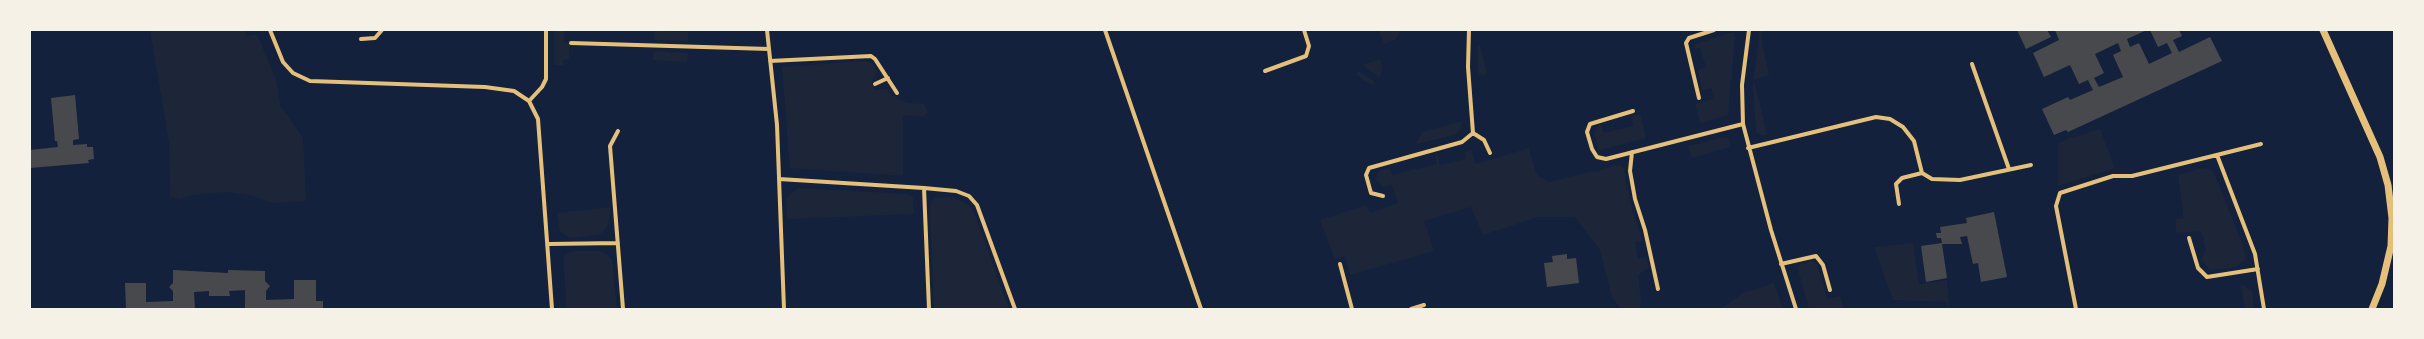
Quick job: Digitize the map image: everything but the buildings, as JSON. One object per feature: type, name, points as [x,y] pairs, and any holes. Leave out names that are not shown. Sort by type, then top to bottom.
[{"type":"street","points":[[270,30],[283,62],[293,73],[310,81],[485,87],[514,91],[529,101],[538,119],[549,244],[552,309]]},
{"type":"street","points":[[360,39],[375,38],[382,30]]},
{"type":"street","points":[[529,101],[542,87],[546,79],[546,30]]},
{"type":"street","points":[[767,30],[776,110],[784,309]]},
{"type":"street","points":[[1105,30],[1201,309]]},
{"type":"street","points":[[1265,70],[1306,56],[1309,46],[1304,30]]},
{"type":"street","points":[[1468,30],[1468,67],[1473,133]]},
{"type":"street","points":[[1699,98],[1686,43],[1689,38],[1714,30]]},
{"type":"street","points":[[1749,30],[1742,85],[1743,124],[1748,148],[1781,264],[1796,309]]},
{"type":"street","points":[[2323,30],[2380,157],[2388,185],[2392,218],[2391,246],[2382,284],[2372,309]]},
{"type":"street","points":[[571,43],[769,49]]},
{"type":"street","points":[[770,61],[866,55],[876,59],[896,93]]},
{"type":"street","points":[[1972,64],[2009,169]]},
{"type":"street","points":[[875,84],[888,78]]},
{"type":"street","points":[[1633,111],[1592,122],[1587,129],[1594,154],[1601,159],[1743,124]]},
{"type":"street","points":[[1748,148],[1870,118],[1881,118],[1899,124],[1910,134],[1916,147],[1922,173]]},
{"type":"street","points":[[618,131],[610,146],[623,309]]},
{"type":"street","points":[[1473,133],[1484,140],[1490,153]]},
{"type":"street","points":[[1383,196],[1371,193],[1366,175],[1370,168],[1462,142],[1473,133]]},
{"type":"street","points":[[2076,309],[2056,206],[2057,196],[2062,191],[2114,176],[2132,176],[2261,144]]},
{"type":"street","points":[[1632,152],[1630,165],[1632,184],[1658,288]]},
{"type":"street","points":[[2217,155],[2250,238],[2258,269],[2264,309]]},
{"type":"street","points":[[1899,204],[1896,184],[1902,178],[1922,173],[1932,179],[1950,181],[2031,165]]},
{"type":"street","points":[[779,179],[924,188],[956,191],[969,196],[977,205],[1015,309]]},
{"type":"street","points":[[924,188],[929,309]]},
{"type":"street","points":[[2189,238],[2198,268],[2207,277],[2258,269]]},
{"type":"street","points":[[549,244],[618,243]]},
{"type":"street","points":[[1781,264],[1816,256],[1823,265],[1830,290]]},
{"type":"street","points":[[1340,264],[1352,309]]},
{"type":"street","points":[[1411,309],[1424,305]]},
{"type":"shaded area","points":[[150,30],[245,30],[247,36],[257,34],[276,80],[280,105],[303,138],[306,201],[272,203],[250,195],[226,192],[192,195],[180,199],[170,197],[169,142]]},
{"type":"shaded area","points":[[554,30],[565,30],[564,42],[570,43],[569,59],[563,60],[563,65],[554,65]]},
{"type":"shaded area","points":[[1379,30],[1401,30],[1395,40],[1384,44]]},
{"type":"shaded area","points":[[1760,30],[1762,30],[1762,43],[1769,75],[1754,80],[1767,135],[1763,136],[1756,132],[1753,84]]},
{"type":"shaded area","points":[[655,31],[688,32],[688,41],[654,40]]},
{"type":"shaded area","points":[[1733,33],[1735,37],[1728,115],[1700,123],[1695,104],[1714,99],[1711,88],[1703,90],[1697,70],[1706,67],[1700,48],[1695,49],[1694,46],[1695,44]]},
{"type":"shaded area","points":[[1480,45],[1487,74],[1478,76],[1477,46]]},
{"type":"shaded area","points":[[653,51],[688,53],[687,62],[653,60]]},
{"type":"shaded area","points":[[1380,59],[1383,70],[1379,77],[1362,65]]},
{"type":"shaded area","points":[[865,61],[873,64],[877,71],[875,77],[871,80],[875,90],[887,89],[892,97],[894,95],[897,99],[907,103],[924,104],[928,112],[924,117],[903,115],[903,176],[790,168],[782,67]]},
{"type":"shaded area","points":[[1358,71],[1374,81],[1372,85],[1356,75]]},
{"type":"shaded area","points":[[1640,114],[1646,138],[1600,150],[1598,148],[1594,134],[1598,125],[1601,125],[1604,133],[1633,126],[1631,117]]},
{"type":"shaded area","points":[[1462,121],[1460,129],[1455,135],[1416,144],[1422,132]]},
{"type":"shaded area","points":[[2100,129],[2115,168],[2058,186],[2058,144],[2067,139]]},
{"type":"shaded area","points":[[1725,137],[1729,138],[1731,147],[1692,158],[1688,146]]},
{"type":"shaded area","points":[[1529,148],[1536,174],[1549,182],[1590,172],[1597,172],[1614,165],[1623,166],[1632,210],[1643,241],[1635,242],[1638,259],[1646,257],[1649,268],[1638,275],[1641,301],[1640,309],[1621,309],[1612,297],[1600,250],[1575,217],[1538,217],[1483,235],[1471,207],[1424,221],[1434,251],[1350,275],[1345,256],[1335,259],[1320,220],[1366,205],[1370,213],[1398,203],[1392,185],[1383,187],[1376,181],[1377,174],[1382,169],[1389,168],[1392,175],[1437,164],[1435,156],[1437,155],[1440,165],[1466,159],[1465,152],[1471,150],[1476,164]]},
{"type":"shaded area","points":[[2203,168],[2209,169],[2214,173],[2243,246],[2246,259],[2236,267],[2210,270],[2201,260],[2206,249],[2201,231],[2176,233],[2176,219],[2184,218],[2178,175]]},
{"type":"shaded area","points":[[798,188],[907,194],[913,197],[914,214],[787,219],[786,198]]},
{"type":"shaded area","points":[[953,197],[970,206],[976,218],[1009,309],[934,309],[930,211],[931,202],[935,198]]},
{"type":"shaded area","points":[[611,207],[608,224],[603,232],[598,235],[571,238],[560,232],[557,213]]},
{"type":"shaded area","points":[[1913,243],[1919,284],[1947,280],[1949,308],[1946,302],[1893,300],[1874,247]]},
{"type":"shaded area","points":[[574,251],[600,251],[607,254],[612,260],[617,309],[566,309],[564,256]]},
{"type":"shaded area","points":[[1811,261],[1817,264],[1827,299],[1840,296],[1844,309],[1809,309],[1797,266]]},
{"type":"shaded area","points":[[1774,283],[1783,309],[1720,309],[1743,293]]},
{"type":"shaded area","points":[[2241,284],[2252,291],[2254,309],[2245,309]]}]
